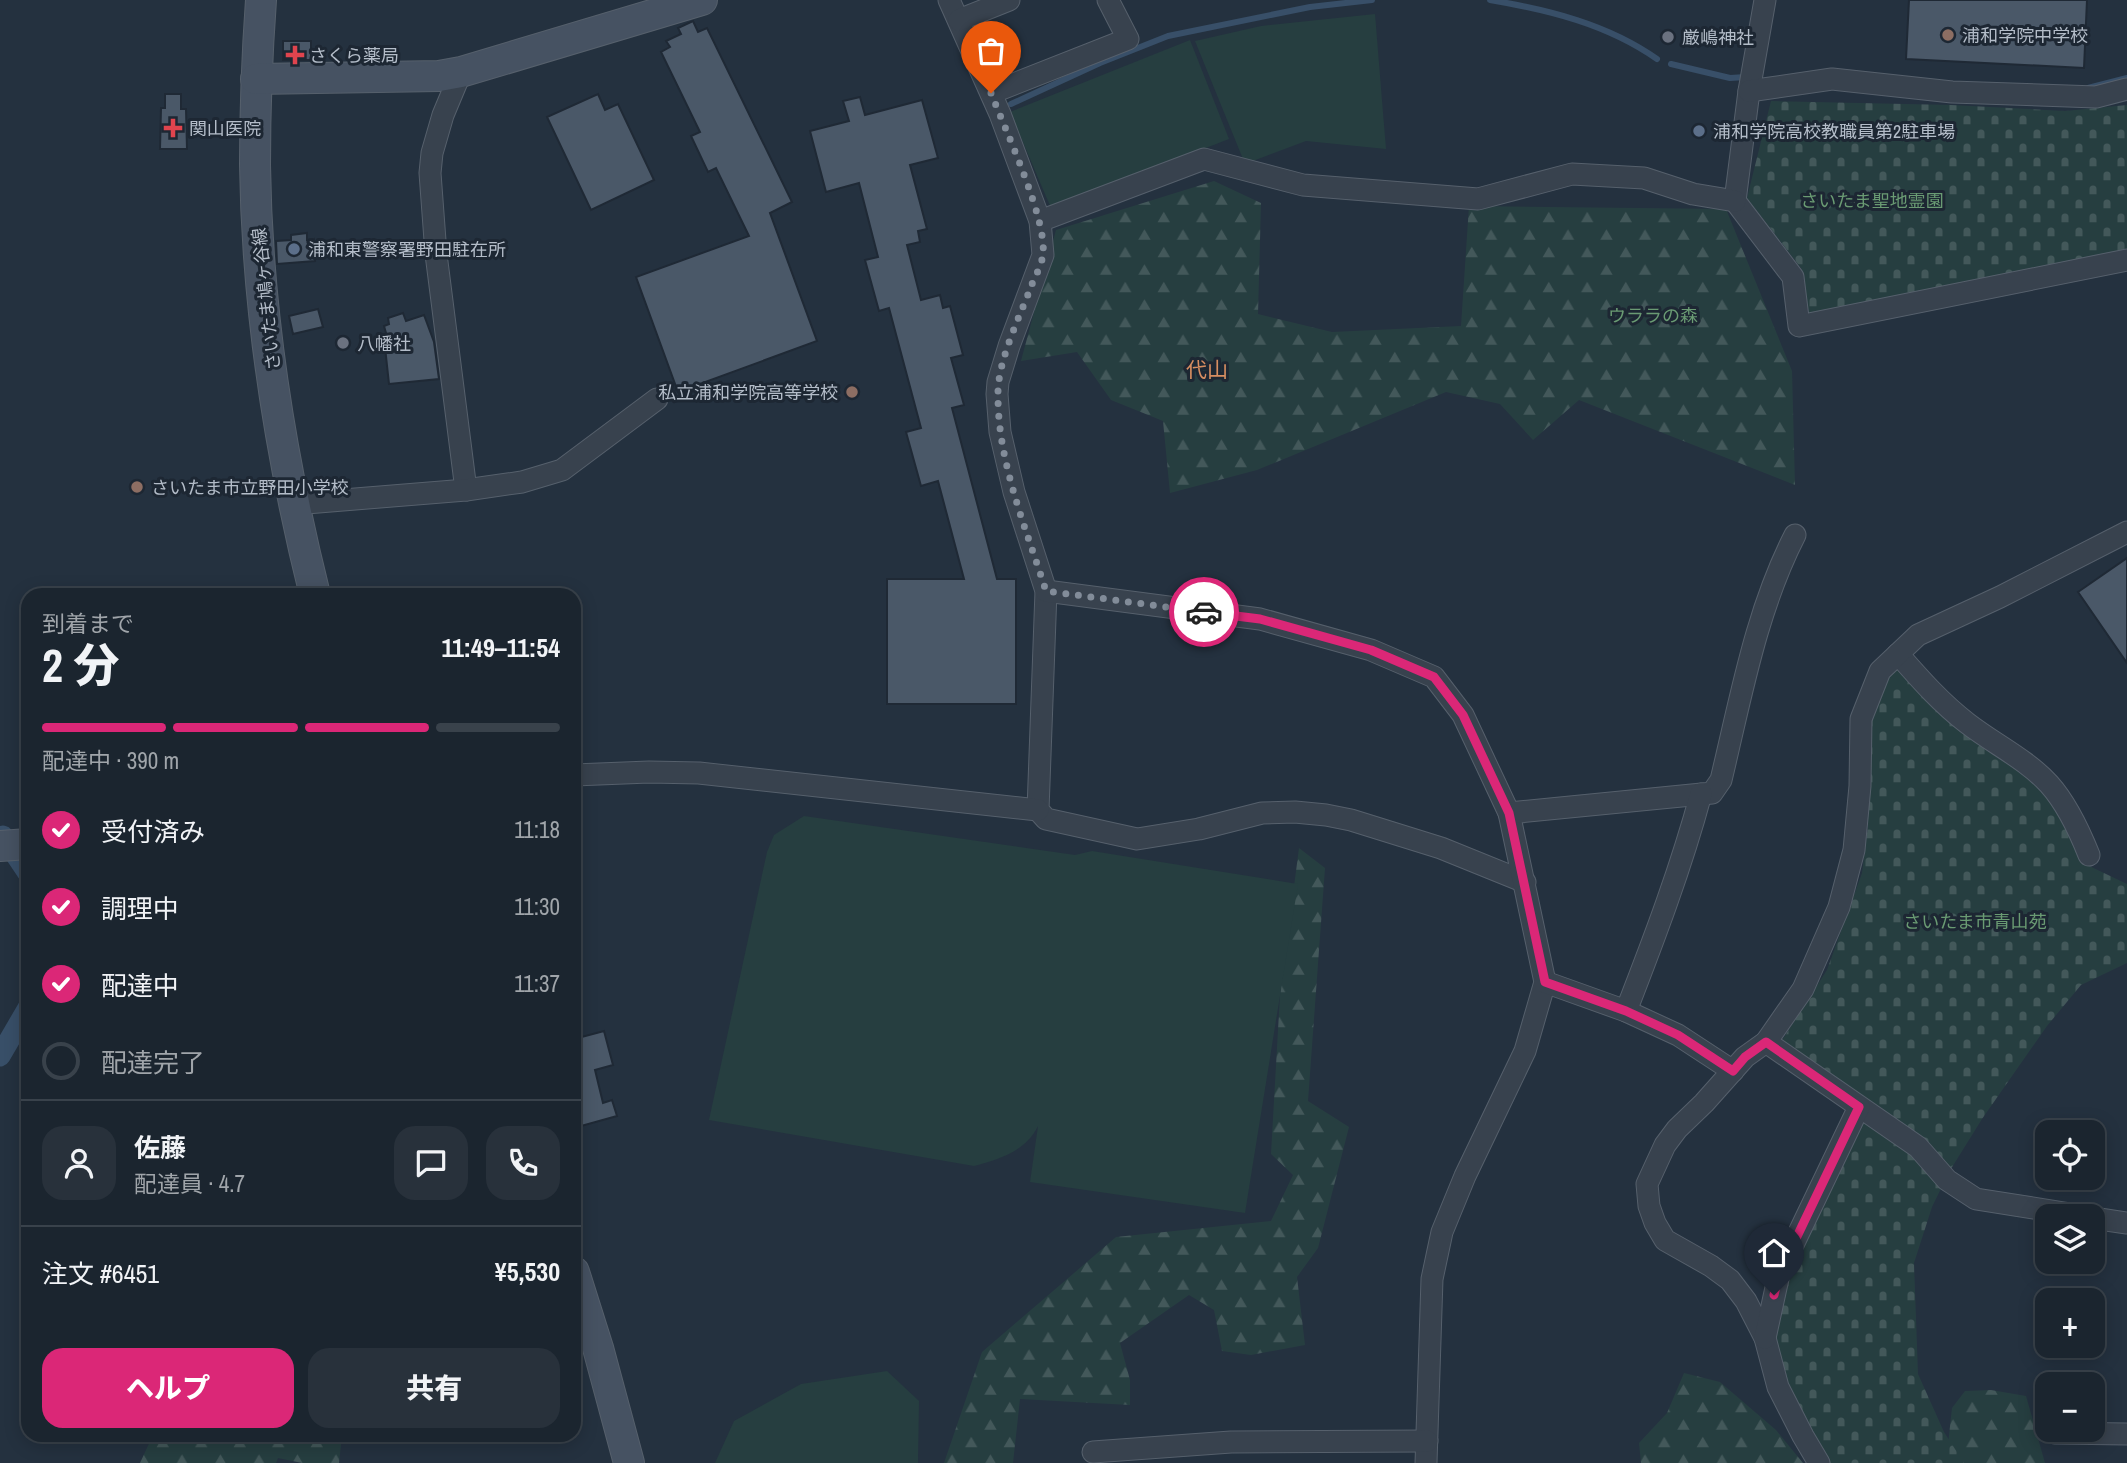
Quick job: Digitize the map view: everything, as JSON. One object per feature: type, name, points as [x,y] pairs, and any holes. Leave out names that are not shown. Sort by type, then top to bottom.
[{"type":"main road","name":"さいたま鳩ヶ谷線","points":[[261,0],[256,79],[255,166],[264,306],[282,444],[313,588]]},
{"type":"main road","points":[[256,79],[439,76],[461,72],[698,0]]},
{"type":"main road","points":[[0,846],[21,844]]},
{"type":"main road","points":[[581,1294],[629,1463]]},
{"type":"street","points":[[950,0],[995,104],[1040,221],[1043,255],[998,382],[1000,432],[1011,480],[1046,591],[1038,810]]},
{"type":"street","points":[[959,20],[1009,0]]},
{"type":"street","points":[[995,104],[1128,39],[1108,0]]},
{"type":"street","points":[[1735,201],[1749,91],[1765,0]]},
{"type":"street","points":[[461,72],[443,115],[432,153],[430,173],[436,254],[466,490]]},
{"type":"street","points":[[1749,91],[1832,79],[1952,92],[2096,97],[2127,89]]},
{"type":"street","points":[[1040,221],[1203,159],[1303,186],[1478,199],[1572,173],[1644,178],[1693,194],[1735,201],[1793,277],[1799,326],[2127,260]]},
{"type":"street","points":[[293,503],[466,490],[522,482],[562,470],[657,399]]},
{"type":"street","points":[[1819,1463],[1802,1436],[1778,1387],[1765,1338],[1746,1301],[1730,1280],[1665,1240],[1649,1206],[1647,1184],[1665,1145],[1677,1129],[1745,1057],[1766,1042],[1803,989],[1839,907],[1854,850],[1860,786],[1861,719],[1880,671],[1918,635],[2000,597],[2127,531]]},
{"type":"street","points":[[1509,813],[1712,793],[1721,780],[1757,631],[1777,571],[1795,535]]},
{"type":"street","points":[[1046,591],[1260,619],[1371,650],[1434,677],[1463,715],[1509,813],[1545,982],[1525,1051],[1465,1176],[1442,1232],[1432,1279],[1426,1463]]},
{"type":"street","points":[[1898,654],[1933,695],[1968,724],[2036,771],[2051,787],[2077,827],[2089,855]]},
{"type":"street","points":[[581,775],[699,773],[1038,810],[1046,819],[1137,839],[1199,829],[1262,813],[1326,815],[1352,820],[1441,848],[1525,882]]},
{"type":"street","points":[[1626,1011],[1667,908],[1701,794]]},
{"type":"street","points":[[1545,982],[1626,1011],[1678,1035],[1733,1071]]},
{"type":"street","points":[[1766,1042],[1918,1147],[1947,1180],[1976,1199],[2035,1208]]},
{"type":"street","points":[[1765,1338],[1779,1274],[1859,1107]]},
{"type":"street","points":[[2105,1220],[2127,1223]]},
{"type":"street","points":[[2105,1434],[2127,1434]]},
{"type":"street","points":[[1093,1452],[1231,1442],[1427,1441]]},
{"type":"green space","points":[[1375,14],[1386,149],[1306,141],[1245,164],[1195,41],[1261,26]]},
{"type":"green space","points":[[1190,40],[1229,139],[1051,208],[1010,112]]},
{"type":"green space","name":"さいたま聖地霊園","points":[[1771,101],[1951,105],[2065,111],[2127,105],[2127,249],[1809,313],[1801,268],[1747,198]]},
{"type":"green space","name":"ウララの森","points":[[1214,181],[1261,203],[1258,314],[1332,332],[1461,326],[1469,206],[1726,209],[1792,371],[1795,485],[1579,400],[1533,440],[1500,404],[1446,392],[1257,470],[1170,493],[1163,421],[1111,400],[1077,352],[1021,361],[1056,230]]},
{"type":"green space","name":"さいたま市青山苑","points":[[1895,667],[1905,668],[2046,790],[2085,864],[2127,884],[2127,963],[2081,985],[2047,1026],[1982,1119],[1949,1172],[1932,1207],[1914,1263],[1918,1374],[1944,1432],[1964,1463],[1828,1463],[1791,1395],[1771,1333],[1784,1277],[1869,1103],[1781,1042],[1827,970],[1862,873],[1868,826],[1867,718],[1877,691]]},
{"type":"green space","points":[[804,816],[1075,855],[1092,851],[1298,884],[1245,1213],[1030,1182],[1038,1126],[1027,1142],[1011,1153],[974,1166],[709,1120],[767,852],[774,835]]},
{"type":"green space","points":[[1299,848],[1325,868],[1308,1101],[1349,1127],[1318,1248],[1297,1277],[1305,1345],[1251,1355],[1222,1351],[1214,1310],[1189,1295],[1120,1343],[1130,1380],[1130,1405],[1020,1399],[1013,1463],[944,1463],[982,1352],[1116,1237],[1271,1221],[1293,1175],[1271,1154],[1280,995]]},
{"type":"green space","points":[[887,1371],[919,1401],[918,1463],[715,1463],[734,1421],[801,1384]]},
{"type":"green space","points":[[1684,1373],[1720,1382],[1776,1430],[1803,1463],[1641,1463],[1639,1443],[1667,1413]]},
{"type":"green space","points":[[1991,1390],[2026,1396],[2035,1428],[2035,1442],[2039,1442],[2045,1463],[1946,1463],[1952,1408],[1965,1391]]},
{"type":"green space","points":[[150,1442],[341,1442],[339,1463],[302,1463],[278,1458],[276,1463],[140,1463]]},
{"type":"building","points":[[1909,0],[2087,0],[2084,68],[1906,59]]},
{"type":"building","points":[[693,21],[698,32],[707,28],[792,202],[770,213],[817,341],[678,392],[636,277],[749,236],[716,168],[708,172],[691,136],[700,132],[661,52],[670,47],[666,41],[681,34],[678,28]]},
{"type":"building","points":[[283,41],[311,41],[311,60],[283,60]]},
{"type":"building","points":[[165,94],[181,94],[181,109],[186,109],[187,149],[160,149],[161,108],[165,108]]},
{"type":"building","points":[[598,94],[605,110],[618,104],[654,180],[591,210],[547,117]]},
{"type":"building","points":[[860,97],[865,115],[922,100],[938,158],[910,165],[927,229],[918,231],[920,242],[907,245],[921,300],[940,295],[943,308],[950,306],[963,355],[951,358],[964,405],[952,408],[997,579],[1016,579],[1016,704],[887,704],[887,579],[964,579],[938,481],[921,486],[906,432],[921,428],[889,308],[879,311],[865,260],[878,257],[859,183],[826,192],[810,131],[849,121],[843,101]]},
{"type":"building","points":[[307,233],[307,240],[314,239],[315,261],[277,264],[276,241],[291,240],[291,235]]},
{"type":"building","points":[[318,309],[323,327],[293,334],[289,316]]},
{"type":"building","points":[[403,313],[406,321],[424,315],[434,342],[439,379],[389,384],[385,347],[390,347],[384,326],[389,324],[388,318]]},
{"type":"building","points":[[2127,558],[2127,663],[2078,592]]},
{"type":"building","points":[[604,1031],[613,1065],[595,1070],[603,1103],[612,1100],[617,1116],[581,1126],[581,1037]]},
{"type":"waterway","points":[[1011,104],[1100,63],[1168,36],[1310,7],[1372,0]]},
{"type":"waterway","points":[[1490,0],[1577,20],[1618,36],[1657,59]]},
{"type":"waterway","points":[[1671,64],[1730,78],[1746,77]]},
{"type":"waterway","points":[[2088,88],[2127,78]]},
{"type":"waterway","points":[[3,836],[21,863]]},
{"type":"waterway","points":[[0,1056],[21,1020]]},
{"type":"way so far","points":[[991,93],[1040,221],[1043,255],[1009,346],[998,382],[998,394],[1000,432],[1014,492],[1046,591],[1204,612]]},
{"type":"place","name":"浦和学院中学校","points":[[1948,35]]},
{"type":"place","name":"厳嶋神社","points":[[1668,37]]},
{"type":"place","name":"さくら薬局","points":[[295,55]]},
{"type":"place","name":"関山医院","points":[[173,128]]},
{"type":"place","name":"浦和学院高校教職員第2駐車場","points":[[1699,131]]},
{"type":"place","name":"浦和東警察署野田駐在所","points":[[294,249]]},
{"type":"place","name":"八幡社","points":[[343,343]]},
{"type":"place","name":"私立浦和学院高等学校","points":[[852,392]]},
{"type":"place","name":"さいたま市立野田小学校","points":[[137,487]]},
{"type":"district","name":"代山","points":[[1207,369]]},
{"type":"route","points":[[1204,612],[1260,619],[1371,650],[1434,677],[1463,715],[1509,813],[1545,982],[1626,1011],[1678,1035],[1733,1071],[1745,1057],[1766,1042],[1859,1107],[1779,1274],[1774,1295]]}]
